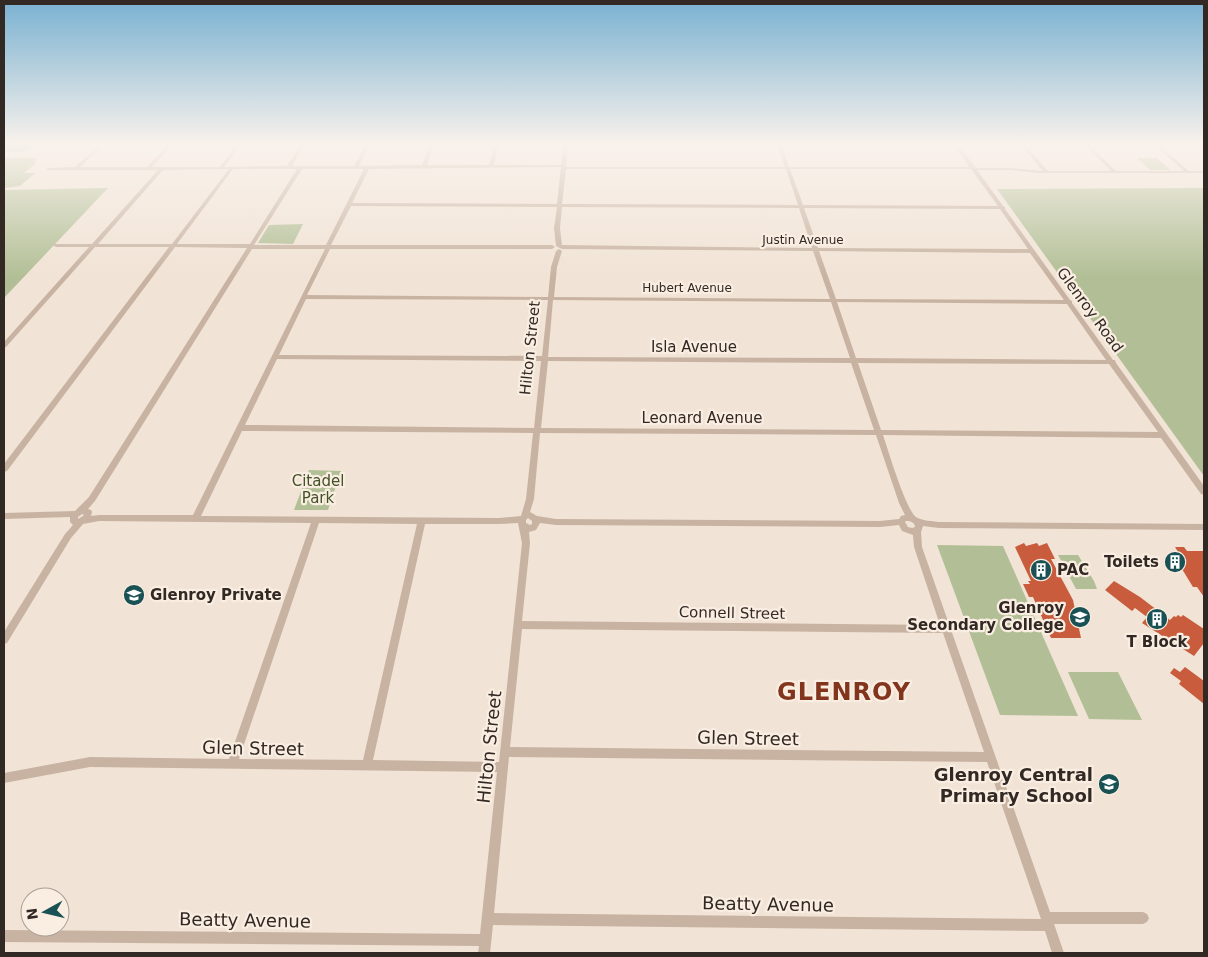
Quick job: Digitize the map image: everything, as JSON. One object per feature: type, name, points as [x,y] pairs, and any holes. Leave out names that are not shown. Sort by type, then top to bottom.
[{"type":"street","points":[[4,346],[145,188]]},
{"type":"street","points":[[5,464],[217,188]]},
{"type":"street","points":[[4,640],[288,188]]},
{"type":"street","points":[[196,518],[357,188]]},
{"type":"street","name":"Hilton Street","points":[[484,953],[562,188]]},
{"type":"street","points":[[795,188],[1058,953]]},
{"type":"street","name":"Glenroy Road","points":[[988,188],[1204,492]]},
{"type":"street","points":[[349,204],[1003,208]]},
{"type":"street","name":"Justin Avenue","points":[[56,245],[1033,251]]},
{"type":"street","name":"Hubert Avenue","points":[[304,297],[1070,302]]},
{"type":"street","name":"Isla Avenue","points":[[275,356],[1112,362]]},
{"type":"street","name":"Leonard Avenue","points":[[240,428],[1164,435]]},
{"type":"street","points":[[4,516],[1204,527]]},
{"type":"street","points":[[232,764],[316,520]]},
{"type":"street","points":[[367,765],[422,520]]},
{"type":"street","name":"Connell Street","points":[[517,625],[947,629]]},
{"type":"street","name":"Glen Street","points":[[504,752],[990,757]]},
{"type":"street","name":"Glen Street","points":[[4,778],[90,762],[503,767]]},
{"type":"street","name":"Beatty Avenue","points":[[488,919],[1047,921],[1143,918]]},
{"type":"street","name":"Beatty Avenue","points":[[4,936],[486,940]]},
{"type":"green space","points":[[108,188],[4,298],[4,190]]},
{"type":"green space","points":[[1204,188],[1204,476],[997,189]]},
{"type":"green space","points":[[303,224],[293,244],[258,243],[269,225]]},
{"type":"green space","name":"Citadel Park","points":[[309,470],[341,471],[328,510],[294,510]]},
{"type":"green space","points":[[937,545],[1003,546],[1078,716],[1000,715]]},
{"type":"green space","points":[[1058,555],[1078,555],[1097,589],[1076,589]]},
{"type":"green space","points":[[1068,672],[1118,672],[1142,720],[1089,719]]},
{"type":"building","points":[[1024,543],[1026,546],[1037,543],[1039,546],[1047,543],[1055,559],[1051,559],[1073,600],[1081,638],[1051,638],[1033,597],[1029,597],[1023,584],[1030,584],[1028,581],[1031,581],[1015,547]]},
{"type":"building","points":[[1175,547],[1184,547],[1187,551],[1204,551],[1204,597],[1197,587],[1193,587],[1182,569],[1178,569],[1169,555],[1180,555]]},
{"type":"building","name":"T Block","points":[[1114,581],[1140,597],[1170,620],[1174,616],[1178,615],[1181,617],[1183,615],[1204,629],[1204,643],[1194,656],[1142,623],[1147,617],[1135,608],[1132,611],[1105,590]]},
{"type":"building","points":[[1185,667],[1204,681],[1204,704],[1179,684],[1181,681],[1170,673],[1174,668],[1180,672]]},
{"type":"place","name":"Toilets","points":[[1175,562]]},
{"type":"place","name":"PAC","points":[[1041,570]]},
{"type":"place","name":"Glenroy Private","points":[[134,595]]},
{"type":"place","name":"Glenroy Secondary College","points":[[1080,617]]},
{"type":"place","name":"T Block","points":[[1157,619]]},
{"type":"place","name":"Glenroy Central Primary School","points":[[1109,784]]},
{"type":"district","name":"GLENROY","points":[[844,692]]}]
